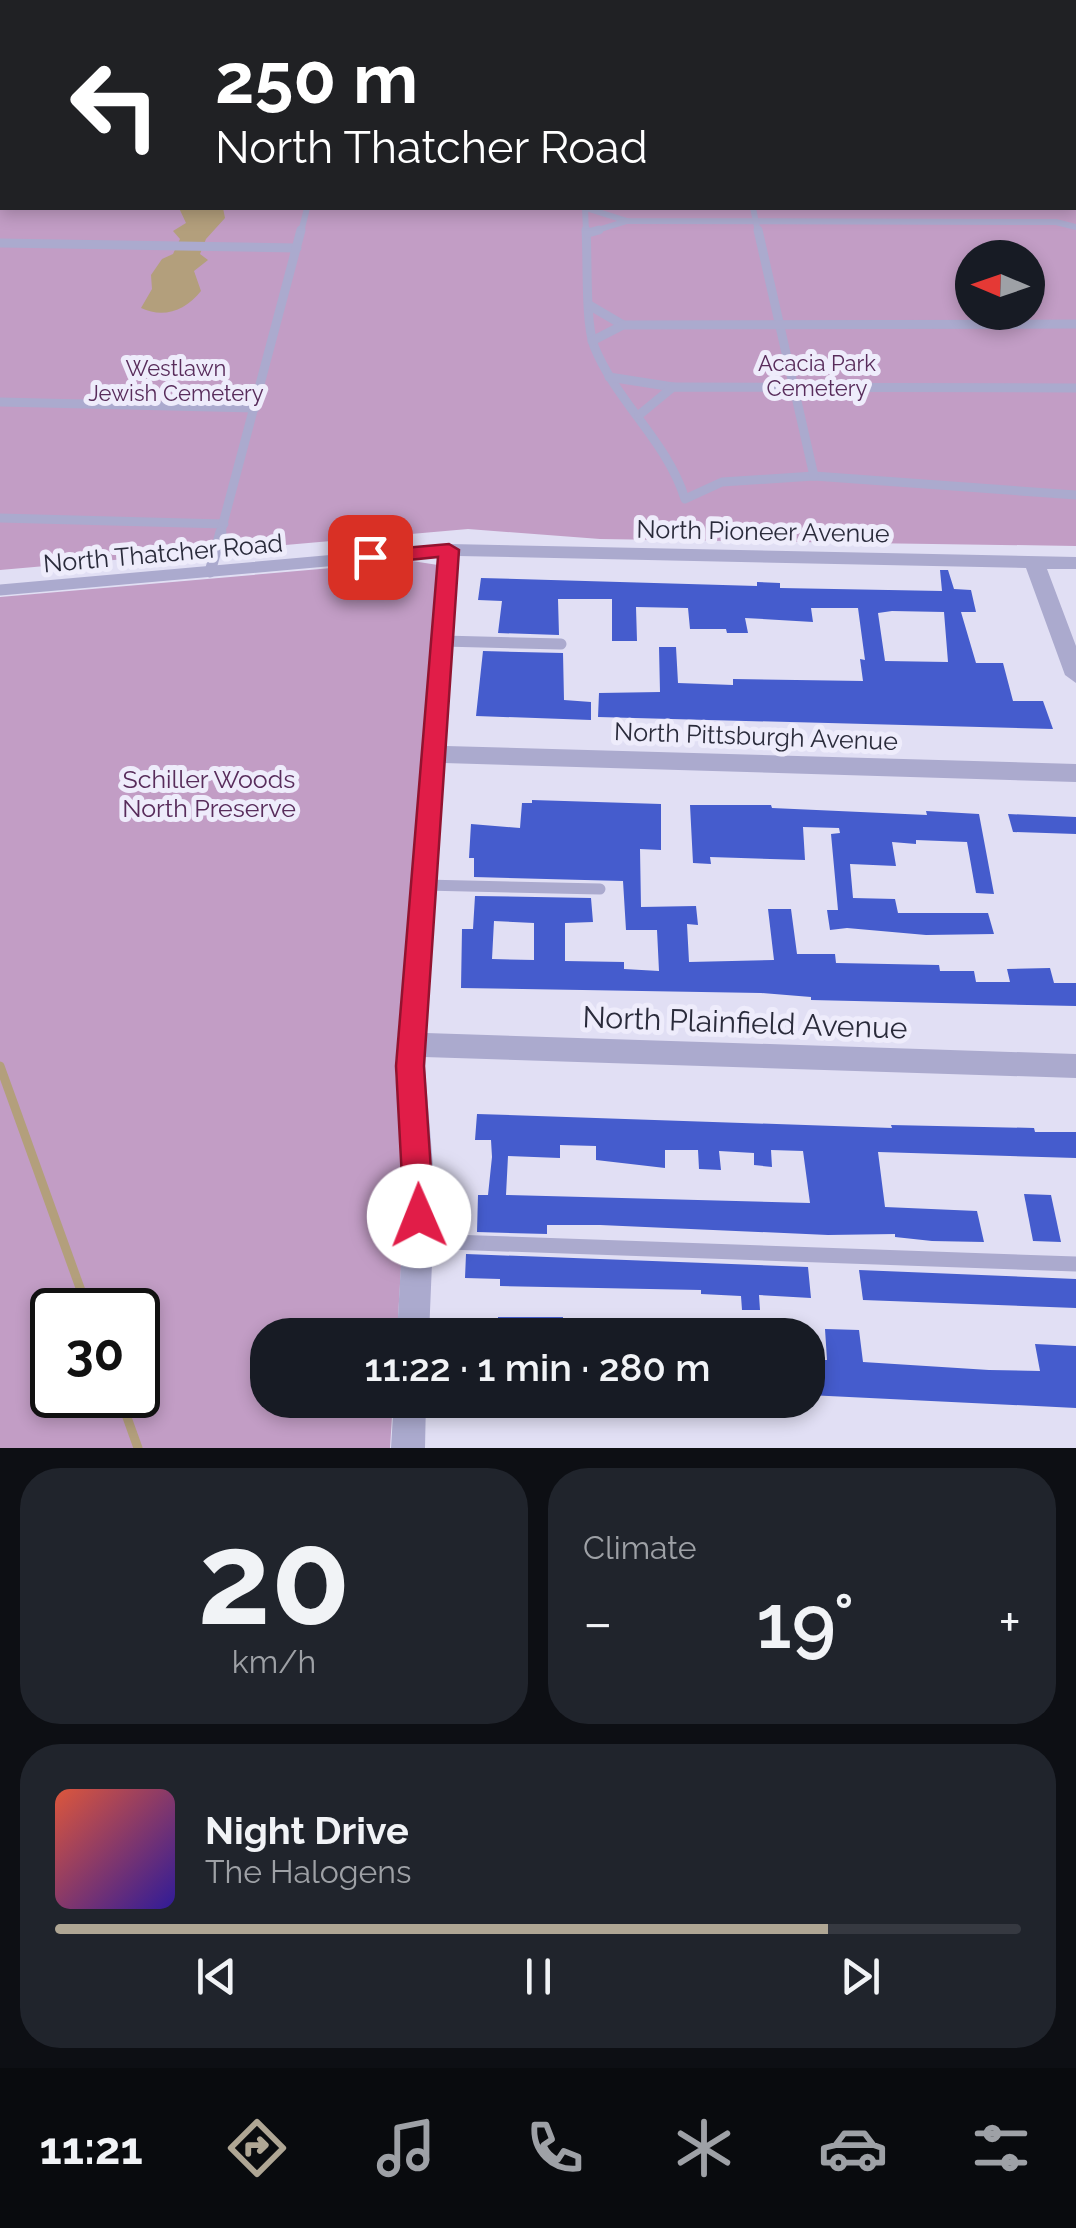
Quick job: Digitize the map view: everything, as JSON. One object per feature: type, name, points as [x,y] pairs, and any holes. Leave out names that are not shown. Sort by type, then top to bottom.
[{"type":"street","name":"North Pioneer Avenue","points":[[449,550],[1076,563]]},
{"type":"street","points":[[414,1318],[420,1191],[412,1044],[449,550]]},
{"type":"street","points":[[1034,562],[1076,676]]},
{"type":"street","name":"North Pittsburgh Avenue","points":[[434,754],[1076,773]]},
{"type":"street","name":"North Plainfield Avenue","points":[[412,1044],[1076,1066]]},
{"type":"street","points":[[408,1448],[409,1418]]},
{"type":"lane","points":[[210,572],[306,210]]},
{"type":"lane","points":[[586,210],[592,341],[608,376],[675,468],[685,499],[722,482],[814,476],[1076,495]]},
{"type":"lane","points":[[592,210],[627,222]]},
{"type":"lane","points":[[753,210],[814,476]]},
{"type":"lane","points":[[588,234],[627,222],[1056,222],[1076,227]]},
{"type":"lane","points":[[0,243],[297,248]]},
{"type":"lane","points":[[589,305],[623,325]]},
{"type":"lane","points":[[592,341],[623,325],[1076,324]]},
{"type":"lane","points":[[608,376],[674,387],[1076,388]]},
{"type":"lane","points":[[639,415],[674,387]]},
{"type":"lane","points":[[0,402],[255,408]]},
{"type":"lane","points":[[0,518],[224,524]]},
{"type":"lane","name":"North Thatcher Road","points":[[0,590],[449,550]]},
{"type":"lane","points":[[443,641],[561,644]]},
{"type":"lane","points":[[424,885],[600,889]]},
{"type":"lane","points":[[418,1241],[1076,1264]]},
{"type":"green space","points":[[0,210],[1076,210],[1076,546],[600,539],[468,529],[0,570]]},
{"type":"green space","name":"Schiller Woods North Preserve","points":[[412,561],[438,565],[395,1069],[405,1201],[398,1318],[250,1318],[250,1418],[392,1418],[390,1448],[0,1448],[0,597]]},
{"type":"shaded area","points":[[180,210],[223,210],[225,218],[206,239],[200,254],[208,260],[194,271],[201,291],[174,311],[158,313],[141,308],[152,289],[151,275],[162,259],[173,254],[180,239],[173,231],[186,223]]},
{"type":"building","points":[[940,570],[948,570],[954,589],[971,590],[976,612],[961,612],[976,663],[1003,663],[1013,701],[1043,701],[1053,729],[598,717],[599,693],[660,692],[659,647],[676,647],[678,683],[733,685],[733,679],[863,681],[860,659],[865,660],[858,608],[811,608],[813,622],[745,618],[748,633],[727,633],[726,629],[690,629],[688,608],[636,607],[637,641],[612,641],[612,599],[558,599],[559,635],[498,633],[502,601],[478,600],[481,578],[757,586],[757,582],[780,583],[780,588],[942,591]],"holes":[[[944,612],[948,662],[885,661],[878,613]]]},
{"type":"building","points":[[483,651],[563,653],[564,700],[591,702],[591,720],[476,716]]},
{"type":"building","points":[[522,803],[661,804],[661,850],[640,849],[641,907],[696,906],[698,925],[687,924],[689,962],[774,960],[768,909],[791,909],[797,954],[835,954],[836,963],[939,965],[940,971],[974,971],[976,982],[1010,982],[1007,969],[1050,968],[1054,983],[1076,983],[1076,1006],[811,1000],[761,993],[461,988],[462,929],[473,929],[475,896],[591,898],[593,922],[565,923],[565,961],[624,962],[624,969],[659,971],[657,930],[626,930],[623,881],[474,877],[474,858],[469,858],[471,824],[520,828]],"holes":[[[494,921],[534,923],[534,960],[492,959]]]},
{"type":"building","points":[[690,805],[979,814],[994,894],[976,893],[967,842],[916,840],[916,844],[892,842],[896,866],[850,864],[853,898],[895,899],[898,913],[988,913],[994,934],[830,930],[827,910],[838,910],[831,834],[840,833],[839,828],[803,827],[805,860],[710,857],[711,864],[693,863]]},
{"type":"building","points":[[1008,814],[1076,817],[1076,834],[1013,832]]},
{"type":"building","points":[[477,1114],[892,1128],[891,1125],[1034,1128],[1035,1132],[1076,1132],[1076,1158],[878,1152],[885,1207],[977,1211],[984,1242],[932,1241],[895,1234],[828,1235],[600,1225],[547,1225],[547,1234],[477,1232],[478,1195],[488,1195],[492,1157],[491,1140],[475,1140]],"holes":[[[560,1145],[596,1146],[596,1160],[665,1168],[665,1150],[698,1150],[699,1169],[721,1170],[719,1151],[754,1153],[754,1165],[772,1167],[771,1150],[803,1151],[810,1203],[506,1195],[508,1156],[560,1158]]]},
{"type":"building","points":[[1024,1194],[1051,1195],[1061,1242],[1033,1241]]},
{"type":"building","points":[[466,1254],[808,1267],[811,1298],[759,1295],[760,1310],[742,1310],[741,1296],[701,1294],[701,1290],[500,1286],[500,1279],[465,1278]]},
{"type":"building","points":[[859,1270],[1076,1279],[1076,1308],[863,1300]]},
{"type":"building","points":[[498,1317],[563,1317],[563,1318]]},
{"type":"building","points":[[825,1329],[859,1330],[863,1362],[1040,1371],[1035,1344],[1076,1346],[1076,1408],[825,1396]]},
{"type":"waterway","points":[[0,1066],[80,1288]]},
{"type":"waterway","points":[[127,1418],[138,1448]]},
{"type":"route","points":[[370,557],[449,550],[410,1066],[419,1216]]},
{"type":"park label","name":"Acacia Park Cemetery","points":[[817,376]]},
{"type":"park label","name":"Westlawn Jewish Cemetery","points":[[176,380]]}]
